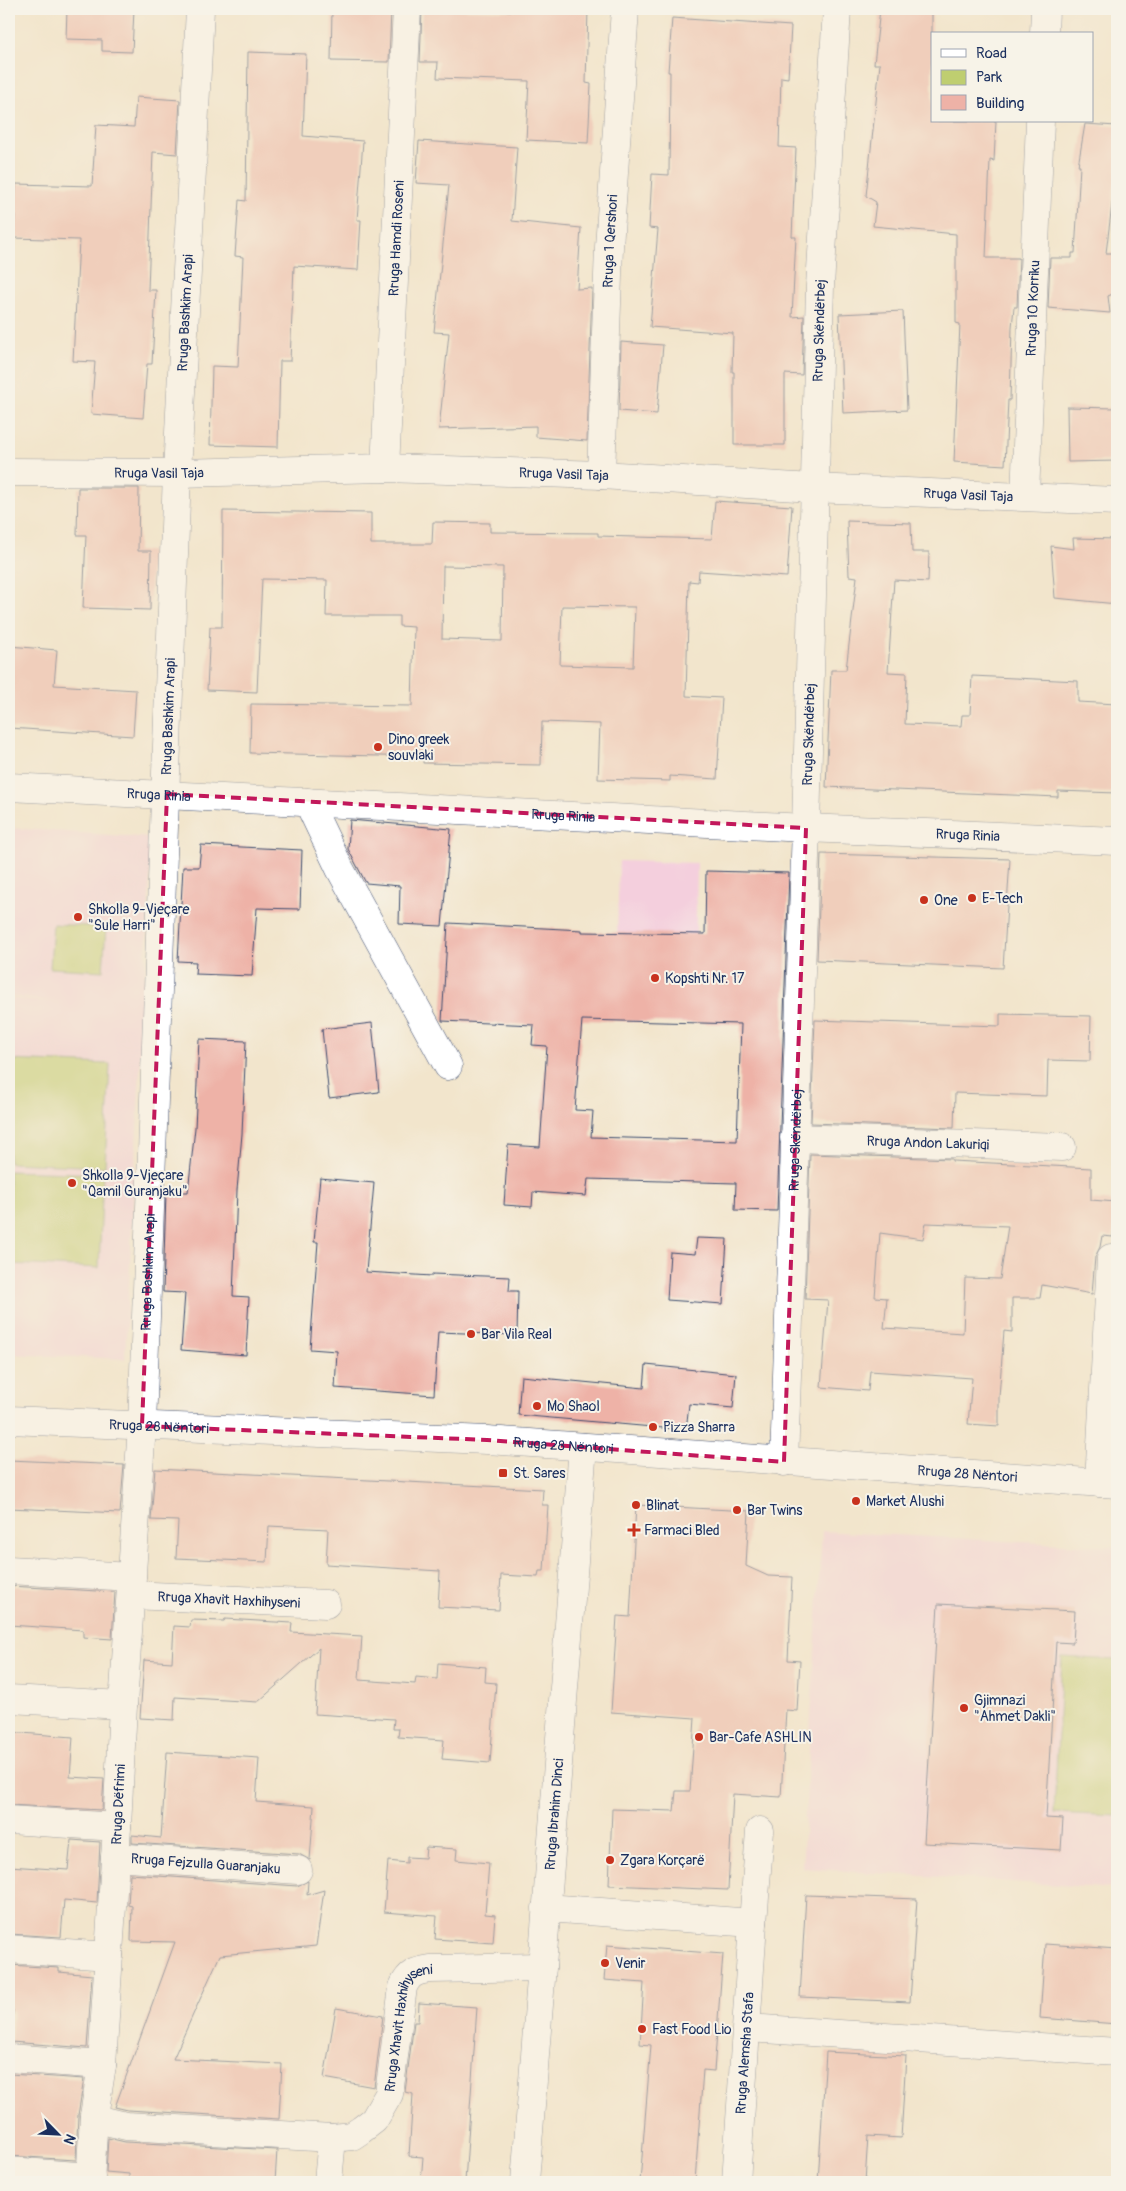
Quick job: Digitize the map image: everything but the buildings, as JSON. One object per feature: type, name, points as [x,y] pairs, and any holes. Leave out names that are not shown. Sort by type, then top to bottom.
[{"type":"street","name":"Rruga Bashkim Arapi","points":[[142,1426],[167,794],[177,473],[200,9]]},
{"type":"street","name":"Rruga Hamdi Roseni","points":[[385,468],[407,9]]},
{"type":"street","name":"Rruga 1 Qershori","points":[[601,476],[610,247],[625,9]]},
{"type":"street","name":"Rruga Skëndërbej","points":[[784,1462],[806,828],[813,488],[820,286],[837,9]]},
{"type":"street","points":[[1044,32],[1045,9]]},
{"type":"street","name":"Rruga 10 Korriku","points":[[1025,496],[1040,122]]},
{"type":"street","name":"Rruga Vasil Taja","points":[[9,472],[177,473],[385,468],[601,476],[813,488],[1117,501]]},
{"type":"street","name":"Rruga Rinia","points":[[9,787],[806,828],[1117,841]]},
{"type":"street","points":[[308,802],[340,869],[448,1066]]},
{"type":"street","name":"Rruga Andon Lakuriqi","points":[[794,1138],[1062,1147]]},
{"type":"street","points":[[1108,1483],[1111,1258],[1117,1258]]},
{"type":"street","name":"Rruga 28 Nëntori","points":[[9,1420],[487,1440],[1108,1483]]},
{"type":"street","name":"Rruga Dëfrimi","points":[[90,2180],[94,2116],[102,2065],[123,1705],[142,1426]]},
{"type":"street","name":"Rruga Ibrahim Dinci","points":[[524,2182],[583,1447]]},
{"type":"street","name":"Rruga Xhavit Haxhihyseni","points":[[9,1570],[131,1586],[326,1604]]},
{"type":"street","points":[[9,1699],[123,1705]]},
{"type":"street","points":[[9,1820],[117,1826]]},
{"type":"street","name":"Rruga Alemsha Stafa","points":[[736,2182],[760,1831]]},
{"type":"street","name":"Rruga Fejzulla Guaranjaku","points":[[115,1857],[298,1870]]},
{"type":"street","points":[[546,1908],[753,1923]]},
{"type":"street","points":[[9,1949],[109,1956]]},
{"type":"street","name":"Rruga Xhavit Haxhihyseni","points":[[94,2116],[104,2121],[126,2126],[332,2138],[352,2136],[374,2120],[389,2094],[403,1987],[407,1978],[412,1973],[430,1969],[542,1967]]},
{"type":"street","points":[[747,2028],[1117,2052]]},
{"type":"street","points":[[9,2058],[102,2065]]},
{"type":"street","points":[[328,2182],[332,2138]]},
{"type":"street","points":[[9,2172],[90,2180]]},
{"type":"highlighted area","points":[[167,794],[806,828],[784,1462],[487,1440],[142,1426]]},
{"type":"shaded area","name":"Shkolla 9-Vjeçare \"Qamil Guranjaku\"","points":[[9,828],[152,838],[125,1359],[9,1354],[9,998],[64,1003],[9,996]]},
{"type":"shaded area","name":"Kopshti Nr. 17","points":[[619,861],[697,863],[694,1023],[615,1021]]},
{"type":"shaded area","name":"Gjimnazi \"Ahmet Dakli\"","points":[[822,1531],[1117,1547],[1117,1889],[802,1868]]},
{"type":"green space","points":[[53,924],[106,927],[103,971],[50,968]]},
{"type":"green space","points":[[9,1060],[110,1064],[105,1167],[9,1163]]},
{"type":"green space","points":[[9,1171],[103,1174],[99,1268],[9,1264]]},
{"type":"green space","points":[[1062,1657],[1117,1660],[1117,1816],[1054,1813]]},
{"type":"place","name":"Dino greek souvlaki","points":[[378,747]]},
{"type":"place","name":"E-Tech","points":[[972,898]]},
{"type":"place","name":"One","points":[[924,900]]},
{"type":"place","name":"Shkolla 9-Vjeçare \"Sule Harri\"","points":[[78,917]]},
{"type":"place","name":"Kopshti Nr. 17","points":[[655,978]]},
{"type":"place","name":"Shkolla 9-Vjeçare \"Qamil Guranjaku\"","points":[[72,1183]]},
{"type":"place","name":"Bar Vila Real","points":[[471,1334]]},
{"type":"place","name":"Mo Shaol","points":[[537,1406]]},
{"type":"place","name":"Pizza Sharra","points":[[653,1427]]},
{"type":"place","name":"St. Sares","points":[[503,1473]]},
{"type":"place","name":"Market Alushi","points":[[856,1501]]},
{"type":"place","name":"Blinat","points":[[636,1505]]},
{"type":"place","name":"Bar Twins","points":[[737,1510]]},
{"type":"place","name":"Farmaci Bled","points":[[634,1530]]},
{"type":"place","name":"Gjimnazi \"Ahmet Dakli\"","points":[[964,1708]]},
{"type":"place","name":"Bar-Cafe ASHLIN","points":[[699,1737]]},
{"type":"place","name":"Zgara Korçarë","points":[[610,1860]]},
{"type":"place","name":"Venir","points":[[605,1963]]},
{"type":"place","name":"Fast Food Lio","points":[[642,2029]]}]
